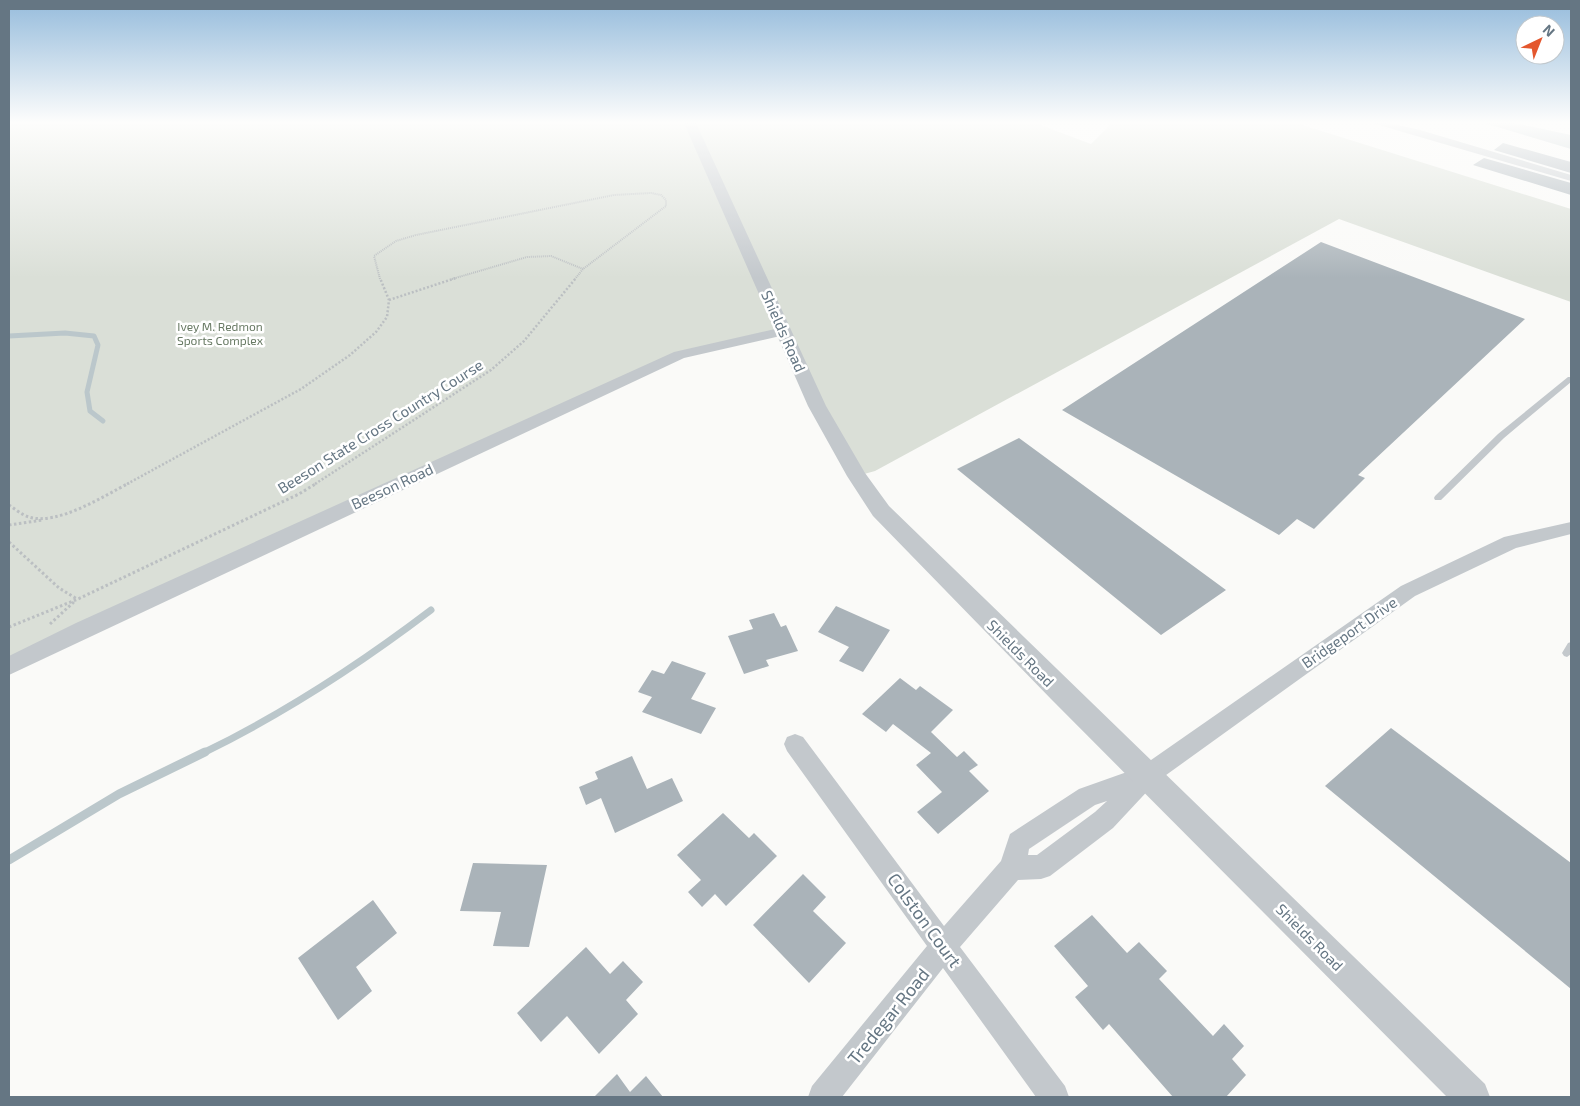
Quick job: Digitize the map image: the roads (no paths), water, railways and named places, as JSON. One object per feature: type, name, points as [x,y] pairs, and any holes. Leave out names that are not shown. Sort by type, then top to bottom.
[{"type":"street","name":"Shields Road","points":[[713,175],[818,406],[856,476],[881,511],[1000,632],[1472,1097]]},
{"type":"street","name":"Beeson Road","points":[[9,666],[129,607],[679,355],[784,331]]},
{"type":"street","name":"Bridgeport Drive","points":[[1147,776],[1408,591],[1511,542],[1571,528]]},
{"type":"street","name":"Colston Court","points":[[795,744],[1054,1097]]},
{"type":"street","points":[[1012,868],[1041,867],[1104,820],[1147,776]]},
{"type":"street","name":"Tredegar Road","points":[[823,1097],[944,946],[1012,868],[1020,842],[1087,797],[1147,776]]},
{"type":"lane","points":[[1438,498],[1501,436],[1571,379]]},
{"type":"waterway","points":[[9,336],[65,333],[94,336],[98,345],[87,392],[90,411],[103,421]]},
{"type":"waterway","points":[[205,752],[292,705],[377,650],[431,610]]},
{"type":"waterway","points":[[9,860],[119,794],[205,752]]},
{"type":"park label","name":"Ivey M. Redmon Sports Complex","points":[[220,333]]}]
